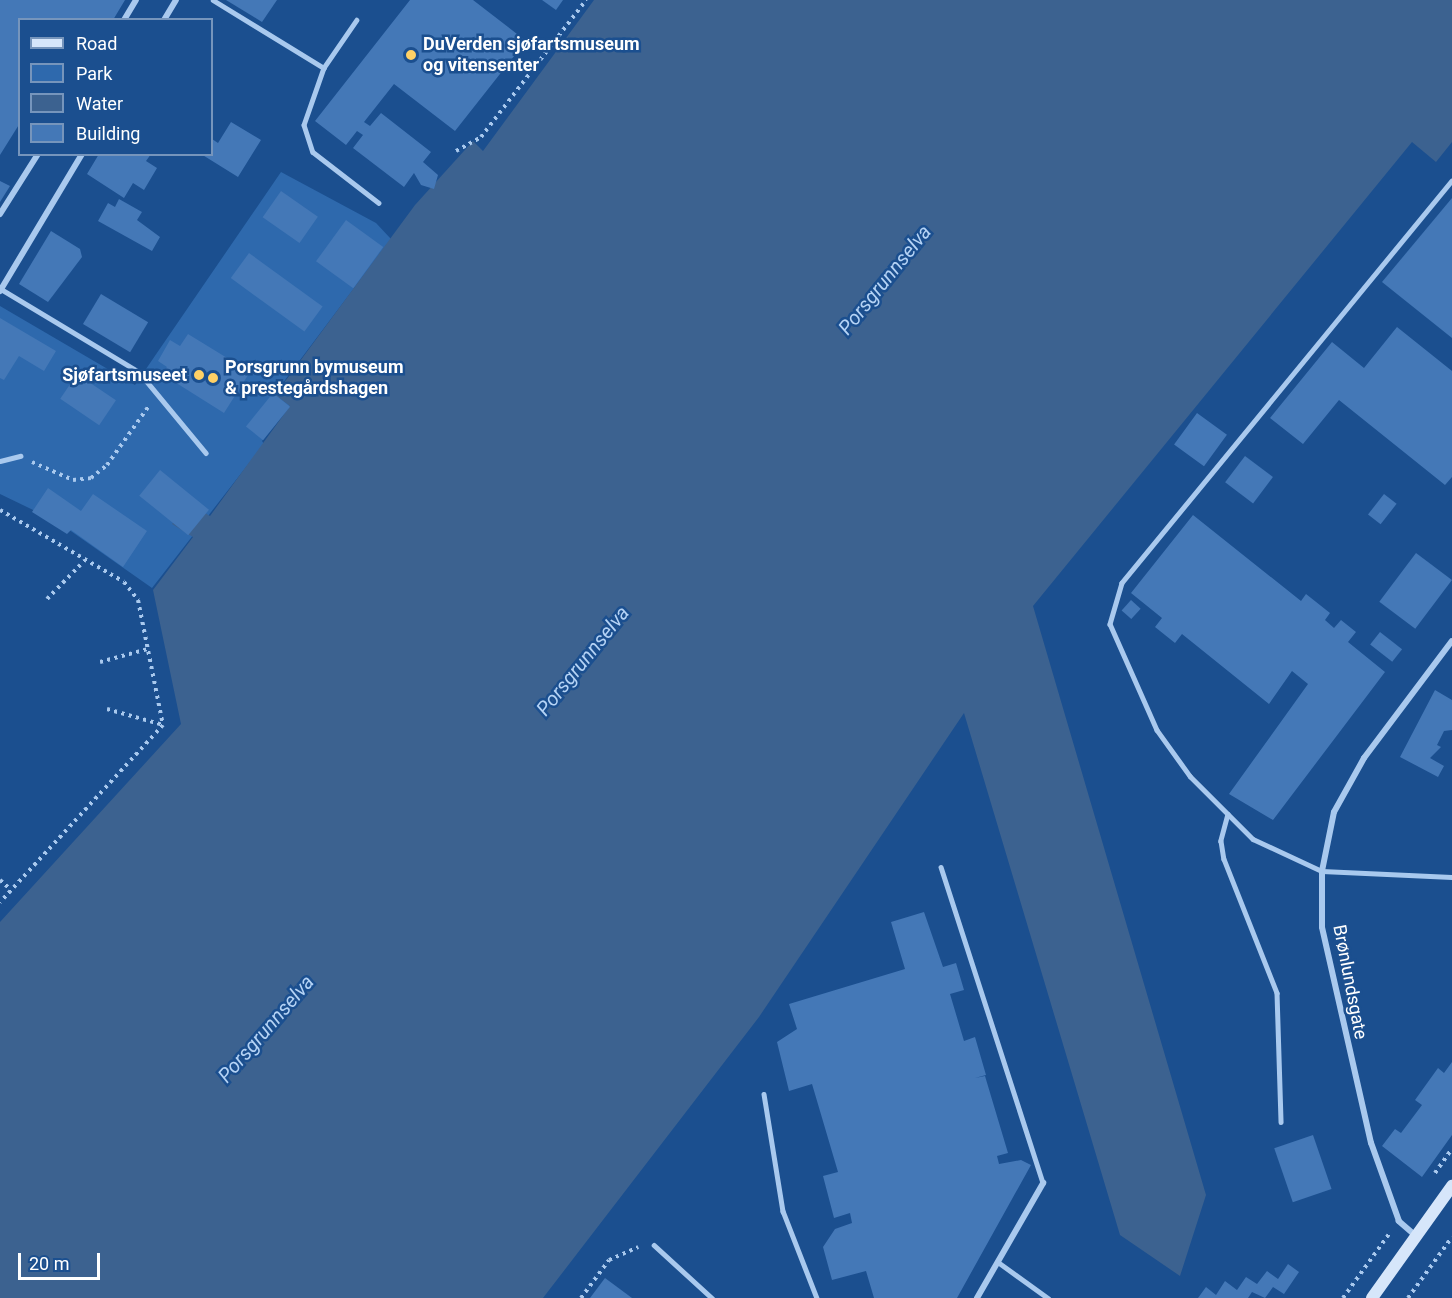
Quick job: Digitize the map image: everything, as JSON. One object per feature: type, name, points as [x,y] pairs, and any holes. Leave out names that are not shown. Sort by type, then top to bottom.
[{"type":"street","points":[[125,18],[136,0]]},
{"type":"street","points":[[165,18],[176,0]]},
{"type":"street","points":[[0,214],[37,156]]},
{"type":"street","points":[[1,290],[81,156]]},
{"type":"street","name":"Brønlundsgate","points":[[1416,1236],[1399,1221],[1371,1143],[1322,927],[1322,871],[1334,812],[1364,758],[1449,649],[1452,641]]},
{"type":"street","points":[[977,1298],[1043,1184]]},
{"type":"street","points":[[1372,1298],[1452,1186]]},
{"type":"lane","points":[[213,0],[324,68]]},
{"type":"lane","points":[[357,20],[324,68],[306,109],[310,146],[379,203]]},
{"type":"lane","points":[[1452,181],[1122,583],[1111,607],[1116,647],[1157,730],[1190,776],[1253,839],[1322,871],[1452,877]]},
{"type":"lane","points":[[1,290],[140,372],[206,453]]},
{"type":"lane","points":[[0,461],[20,456]]},
{"type":"lane","points":[[1228,814],[1221,841],[1224,859],[1277,993],[1281,1122]]},
{"type":"lane","points":[[941,867],[1043,1184]]},
{"type":"lane","points":[[764,1094],[783,1211],[817,1298]]},
{"type":"lane","points":[[654,1245],[712,1298]]},
{"type":"lane","points":[[998,1262],[1048,1298]]},
{"type":"path","points":[[456,151],[481,137],[586,0]]},
{"type":"path","points":[[20,456],[73,480],[91,478],[107,465],[157,394]]},
{"type":"path","points":[[0,510],[124,582],[138,600],[163,725]]},
{"type":"path","points":[[47,599],[85,560]]},
{"type":"path","points":[[100,662],[148,649]]},
{"type":"path","points":[[107,709],[163,725]]},
{"type":"path","points":[[0,902],[163,725]]},
{"type":"path","points":[[0,880],[11,890]]},
{"type":"path","points":[[1408,1298],[1452,1237]]},
{"type":"path","points":[[581,1298],[609,1260],[629,1248],[654,1245]]},
{"type":"green space","name":"Porsgrunn bymuseum & prestegårdshagen","points":[[281,172],[376,223],[391,239],[276,392],[291,404],[262,441],[264,444],[152,588],[58,522],[0,494],[0,306],[135,385]]},
{"type":"water","name":"Porsgrunnselva","points":[[594,0],[1452,0],[1452,142],[1436,162],[1412,142],[1033,606],[1206,1195],[1180,1276],[1120,1235],[964,713],[759,1017],[543,1298],[0,1298],[0,922],[181,724],[153,590],[193,537],[172,524],[187,502],[210,516],[290,406],[275,395],[415,205],[473,141],[483,151]]},
{"type":"building","points":[[0,0],[125,0],[114,18],[18,18],[18,126],[0,155]]},
{"type":"building","points":[[226,0],[277,0],[262,22]]},
{"type":"building","points":[[410,0],[473,0],[526,41],[455,131],[394,84],[364,122],[370,126],[381,113],[431,152],[423,162],[438,175],[434,189],[421,185],[414,173],[404,187],[353,148],[363,135],[357,131],[346,145],[315,121]]},
{"type":"building","points":[[542,0],[563,0],[556,10]]},
{"type":"building","points":[[231,122],[261,140],[238,177],[204,156],[213,156],[213,140],[218,143]]},
{"type":"building","points":[[98,156],[150,156],[146,161],[157,168],[144,190],[133,183],[124,198],[87,174]]},
{"type":"building","points":[[0,181],[10,186],[0,202]]},
{"type":"building","points":[[281,191],[318,217],[300,243],[263,217]]},
{"type":"building","points":[[1452,198],[1452,338],[1382,282]]},
{"type":"building","points":[[119,199],[142,212],[137,220],[160,237],[152,251],[98,221],[108,203],[115,207]]},
{"type":"building","points":[[346,220],[383,247],[353,288],[316,261]]},
{"type":"building","points":[[51,231],[80,249],[82,257],[48,302],[19,284]]},
{"type":"building","points":[[249,253],[323,306],[304,332],[231,278]]},
{"type":"building","points":[[101,294],[148,322],[130,352],[83,324]]},
{"type":"building","points":[[0,318],[56,351],[44,371],[19,356],[4,380],[0,378]]},
{"type":"building","points":[[1397,327],[1452,371],[1452,477],[1445,485],[1339,400],[1303,444],[1270,418],[1332,342],[1364,368]]},
{"type":"building","points":[[188,334],[250,372],[224,413],[162,374],[167,367],[158,361],[170,340],[180,346]]},
{"type":"building","points":[[77,374],[116,400],[99,425],[60,399]]},
{"type":"building","points":[[273,393],[290,407],[263,440],[246,426]]},
{"type":"building","points":[[1197,413],[1227,435],[1204,466],[1174,445]]},
{"type":"building","points":[[1245,456],[1273,477],[1253,503],[1225,482]]},
{"type":"building","points":[[160,470],[209,510],[188,535],[139,496]]},
{"type":"building","points":[[48,488],[81,511],[93,494],[147,531],[123,567],[71,530],[67,534],[32,512]]},
{"type":"building","points":[[1384,494],[1397,504],[1381,524],[1368,514]]},
{"type":"building","points":[[1193,515],[1301,601],[1306,594],[1330,613],[1325,620],[1334,628],[1341,620],[1356,632],[1348,642],[1385,672],[1273,820],[1229,794],[1308,684],[1292,671],[1269,704],[1182,634],[1175,643],[1155,627],[1162,618],[1131,593]]},
{"type":"building","points":[[1416,553],[1452,580],[1415,629],[1379,602]]},
{"type":"building","points":[[1131,600],[1141,609],[1131,619],[1122,610]]},
{"type":"building","points":[[1380,632],[1402,649],[1392,662],[1370,645]]},
{"type":"building","points":[[1435,690],[1452,700],[1452,730],[1444,731],[1437,745],[1441,747],[1430,758],[1444,766],[1438,777],[1400,757]]},
{"type":"building","points":[[924,912],[943,967],[956,963],[964,990],[950,994],[964,1041],[975,1037],[986,1075],[975,1078],[985,1076],[1008,1153],[997,1156],[999,1164],[1021,1160],[1031,1165],[957,1298],[874,1298],[866,1271],[832,1280],[823,1247],[835,1229],[852,1223],[850,1213],[834,1218],[823,1176],[838,1172],[812,1084],[789,1091],[777,1042],[797,1029],[789,1004],[905,969],[891,922]]},
{"type":"building","points":[[1452,1062],[1452,1135],[1422,1177],[1382,1146],[1395,1129],[1401,1133],[1422,1105],[1415,1100],[1438,1068],[1444,1073]]},
{"type":"building","points":[[1313,1135],[1332,1189],[1293,1202],[1274,1148]]},
{"type":"building","points":[[1288,1264],[1299,1272],[1284,1294],[1273,1287],[1265,1298],[1252,1292],[1248,1298],[1198,1298],[1206,1287],[1216,1295],[1225,1281],[1237,1290],[1246,1277],[1257,1284],[1267,1271],[1278,1279]]},
{"type":"building","points":[[605,1278],[632,1298],[590,1298]]},
{"type":"place","name":"DuVerden sjøfartsmuseum og vitensenter","points":[[411,55]]},
{"type":"place","name":"Sjøfartsmuseet","points":[[199,375]]},
{"type":"place","name":"Porsgrunn bymuseum & prestegårdshagen","points":[[213,378]]}]
